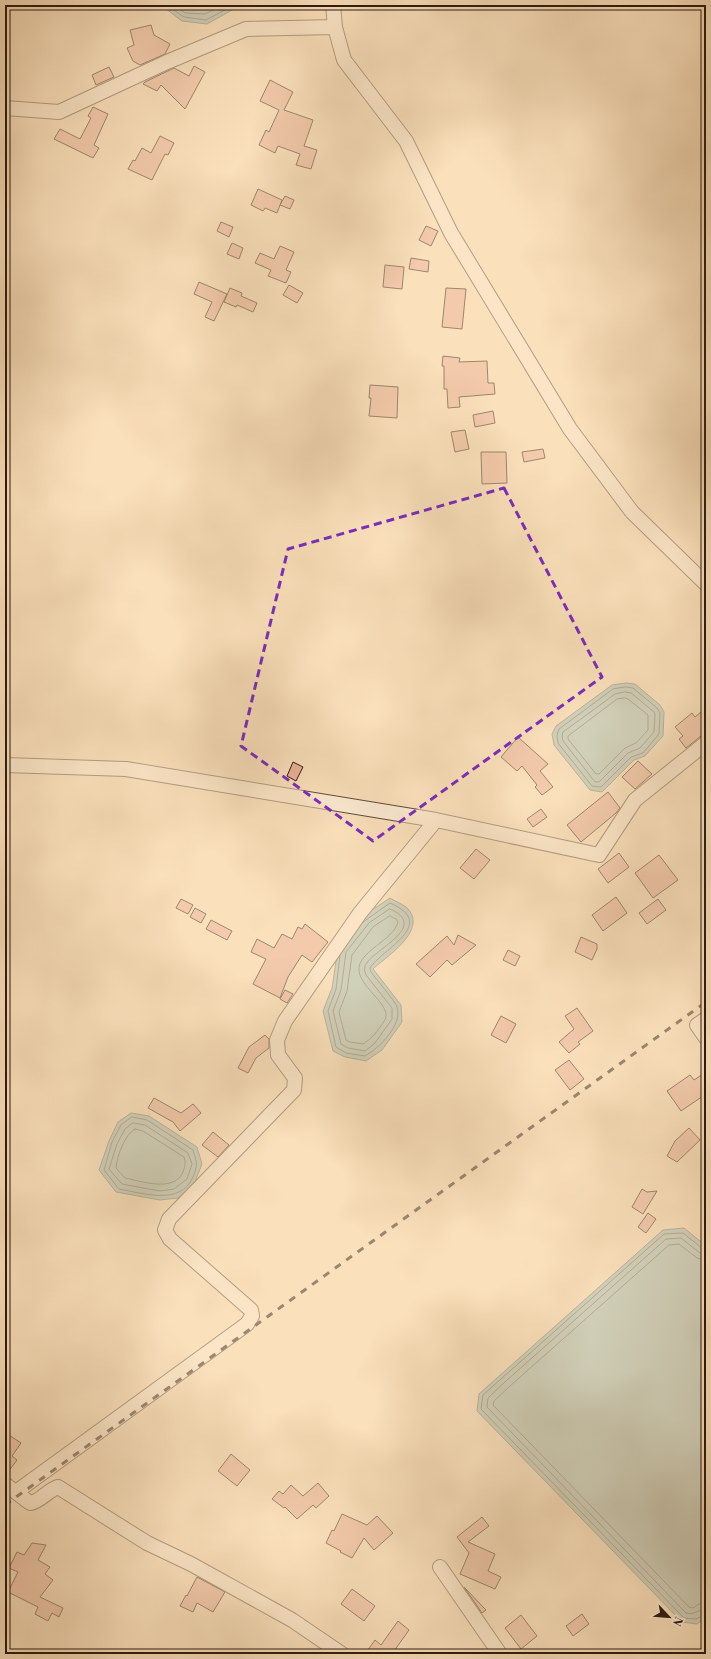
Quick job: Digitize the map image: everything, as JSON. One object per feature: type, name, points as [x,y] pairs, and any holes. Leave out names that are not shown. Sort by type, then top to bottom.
[{"type":"street","points":[[333,5],[335,27],[344,60],[406,141],[451,233],[570,429],[632,512],[706,584]]},
{"type":"street","points":[[5,108],[59,112],[167,62],[246,29],[335,27]]},
{"type":"street","points":[[5,765],[126,769],[436,820],[598,855],[635,800],[706,743]]},
{"type":"street","points":[[342,1654],[292,1620],[191,1564],[147,1543],[58,1487],[53,1488],[34,1502],[30,1503],[10,1488],[247,1324],[252,1316],[251,1310],[170,1239],[165,1230],[169,1219],[294,1090],[295,1078],[278,1055],[277,1040],[285,1021],[360,913],[436,820]]},
{"type":"street","points":[[706,1019],[697,1025],[706,1038]]},
{"type":"street","points":[[440,1566],[500,1654]]},
{"type":"highlighted area","points":[[504,488],[602,677],[373,841],[241,746],[288,549]]},
{"type":"water","points":[[161,5],[241,5],[207,24],[182,21]]},
{"type":"water","points":[[626,683],[635,684],[660,705],[664,712],[663,736],[645,756],[634,760],[602,792],[590,790],[554,745],[552,734],[556,726],[612,685]]},
{"type":"water","points":[[390,898],[406,907],[412,915],[413,924],[410,933],[404,941],[373,969],[401,1005],[402,1022],[382,1050],[366,1061],[345,1057],[333,1051],[323,1011],[332,988],[338,948],[363,916]]},
{"type":"water","points":[[131,1113],[149,1116],[197,1147],[202,1164],[194,1184],[178,1198],[160,1200],[116,1192],[99,1170],[109,1141],[118,1122]]},
{"type":"water","points":[[684,1228],[706,1246],[706,1617],[697,1624],[682,1622],[477,1411],[479,1394],[663,1230]]},
{"type":"building","points":[[151,25],[154,35],[170,44],[165,54],[140,65],[133,61],[127,48],[134,45],[130,30]]},
{"type":"building","points":[[194,66],[205,72],[185,109],[161,85],[157,91],[143,84],[174,68],[189,76]]},
{"type":"building","points":[[109,67],[114,77],[96,85],[92,75]]},
{"type":"building","points":[[270,80],[293,92],[284,110],[313,120],[304,146],[317,150],[311,169],[296,165],[300,154],[278,146],[275,153],[259,145],[266,130],[269,132],[279,110],[260,101]]},
{"type":"building","points":[[93,107],[108,114],[94,145],[99,148],[93,158],[54,139],[60,129],[80,139],[91,118],[88,116]]},
{"type":"building","points":[[160,136],[174,143],[168,155],[165,154],[152,180],[128,169],[133,160],[135,161],[142,148],[151,153]]},
{"type":"building","points":[[258,189],[282,200],[277,213],[265,208],[263,211],[251,205]]},
{"type":"building","points":[[285,196],[294,200],[290,209],[280,205]]},
{"type":"building","points":[[221,222],[233,227],[229,237],[217,231]]},
{"type":"building","points":[[426,226],[438,231],[431,246],[419,240]]},
{"type":"building","points":[[232,243],[243,248],[239,259],[227,254]]},
{"type":"building","points":[[280,246],[294,252],[286,270],[291,272],[286,283],[268,276],[271,270],[255,263],[260,253],[274,259]]},
{"type":"building","points":[[411,258],[429,261],[428,272],[409,269]]},
{"type":"building","points":[[385,265],[404,267],[402,289],[383,287]]},
{"type":"building","points":[[199,282],[227,294],[214,321],[205,317],[212,302],[194,294]]},
{"type":"building","points":[[289,285],[303,293],[297,303],[283,295]]},
{"type":"building","points":[[230,288],[242,293],[241,296],[257,303],[253,312],[237,305],[236,307],[224,302]]},
{"type":"building","points":[[446,288],[466,289],[462,329],[442,327]]},
{"type":"building","points":[[443,356],[460,358],[459,362],[487,361],[488,383],[494,383],[495,394],[459,397],[460,407],[448,408],[447,389],[444,389],[444,366],[442,366]]},
{"type":"building","points":[[370,385],[398,387],[397,418],[369,416],[371,398],[369,398]]},
{"type":"building","points":[[493,411],[495,423],[475,427],[473,415]]},
{"type":"building","points":[[465,430],[469,449],[455,452],[451,432]]},
{"type":"building","points":[[543,449],[545,458],[524,462],[522,452]]},
{"type":"building","points":[[481,452],[506,452],[507,483],[482,484]]},
{"type":"building","points":[[706,708],[706,734],[701,736],[686,748],[679,739],[683,736],[675,727],[692,713],[695,717]]},
{"type":"building","points":[[518,737],[548,764],[540,771],[553,787],[542,795],[535,787],[537,785],[522,766],[517,771],[501,757]]},
{"type":"building","points":[[638,761],[652,774],[635,789],[622,777]]},
{"type":"building","points":[[293,762],[303,767],[296,781],[287,776]]},
{"type":"building","points":[[608,792],[620,808],[581,842],[567,825]]},
{"type":"building","points":[[541,809],[547,817],[533,827],[527,819]]},
{"type":"building","points":[[476,849],[490,860],[474,879],[460,868]]},
{"type":"building","points":[[619,853],[629,867],[608,883],[598,869]]},
{"type":"building","points":[[659,855],[678,880],[653,898],[635,873]]},
{"type":"building","points":[[616,897],[627,913],[603,931],[592,915]]},
{"type":"building","points":[[181,899],[193,905],[188,914],[176,908]]},
{"type":"building","points":[[658,899],[666,910],[647,924],[639,913]]},
{"type":"building","points":[[195,908],[206,914],[201,923],[190,917]]},
{"type":"building","points":[[211,920],[232,931],[227,940],[206,929]]},
{"type":"building","points":[[305,924],[328,942],[312,962],[302,955],[288,977],[280,998],[253,984],[266,959],[251,952],[257,939],[274,948],[282,934],[292,939],[298,927],[302,929]]},
{"type":"building","points":[[458,935],[476,945],[452,965],[447,960],[430,977],[416,964],[447,936],[454,945]]},
{"type":"building","points":[[581,937],[597,944],[597,949],[592,960],[575,952]]},
{"type":"building","points":[[508,950],[520,956],[515,966],[503,960]]},
{"type":"building","points":[[285,990],[293,994],[287,1003],[280,999]]},
{"type":"building","points":[[577,1008],[593,1031],[578,1042],[580,1044],[569,1053],[559,1042],[574,1029],[565,1016]]},
{"type":"building","points":[[501,1016],[516,1024],[506,1043],[491,1035]]},
{"type":"building","points":[[265,1035],[269,1039],[269,1048],[256,1058],[248,1073],[238,1068],[249,1047]]},
{"type":"building","points":[[569,1060],[584,1079],[570,1090],[555,1070]]},
{"type":"building","points":[[706,1072],[706,1094],[681,1111],[667,1091],[690,1075],[694,1080]]},
{"type":"building","points":[[154,1098],[181,1113],[193,1104],[201,1113],[180,1131],[173,1122],[148,1108]]},
{"type":"building","points":[[689,1128],[700,1140],[677,1162],[667,1156],[675,1141]]},
{"type":"building","points":[[213,1132],[229,1145],[218,1157],[202,1145]]},
{"type":"building","points":[[642,1189],[647,1192],[657,1191],[643,1214],[632,1207]]},
{"type":"building","points":[[648,1213],[656,1219],[646,1233],[638,1227]]},
{"type":"building","points":[[9,1435],[21,1443],[12,1456],[17,1460],[5,1476],[5,1442]]},
{"type":"building","points":[[231,1454],[250,1470],[237,1486],[218,1471]]},
{"type":"building","points":[[318,1483],[329,1496],[316,1508],[313,1505],[297,1519],[285,1507],[284,1508],[272,1499],[279,1491],[283,1494],[291,1485],[303,1496]]},
{"type":"building","points":[[342,1514],[367,1525],[377,1516],[393,1533],[374,1550],[364,1538],[352,1558],[326,1543],[332,1530],[334,1531]]},
{"type":"building","points":[[482,1517],[489,1526],[468,1542],[495,1554],[488,1571],[501,1577],[495,1589],[460,1574],[469,1553],[457,1537]]},
{"type":"building","points":[[32,1543],[46,1545],[38,1560],[50,1567],[45,1574],[53,1580],[40,1597],[63,1608],[59,1617],[52,1613],[48,1621],[35,1614],[38,1607],[8,1592],[18,1572],[9,1568],[17,1552],[24,1555]]},
{"type":"building","points":[[197,1577],[225,1592],[213,1612],[197,1603],[193,1612],[180,1606]]},
{"type":"building","points":[[464,1587],[486,1610],[482,1613]]},
{"type":"building","points":[[352,1589],[375,1606],[364,1621],[341,1604]]},
{"type":"building","points":[[582,1614],[589,1624],[573,1636],[566,1626]]},
{"type":"building","points":[[521,1615],[537,1636],[521,1649],[505,1628]]},
{"type":"building","points":[[398,1621],[409,1630],[392,1654],[365,1654],[375,1640],[381,1645]]},
{"type":"railway","points":[[5,1505],[706,1002]]}]
